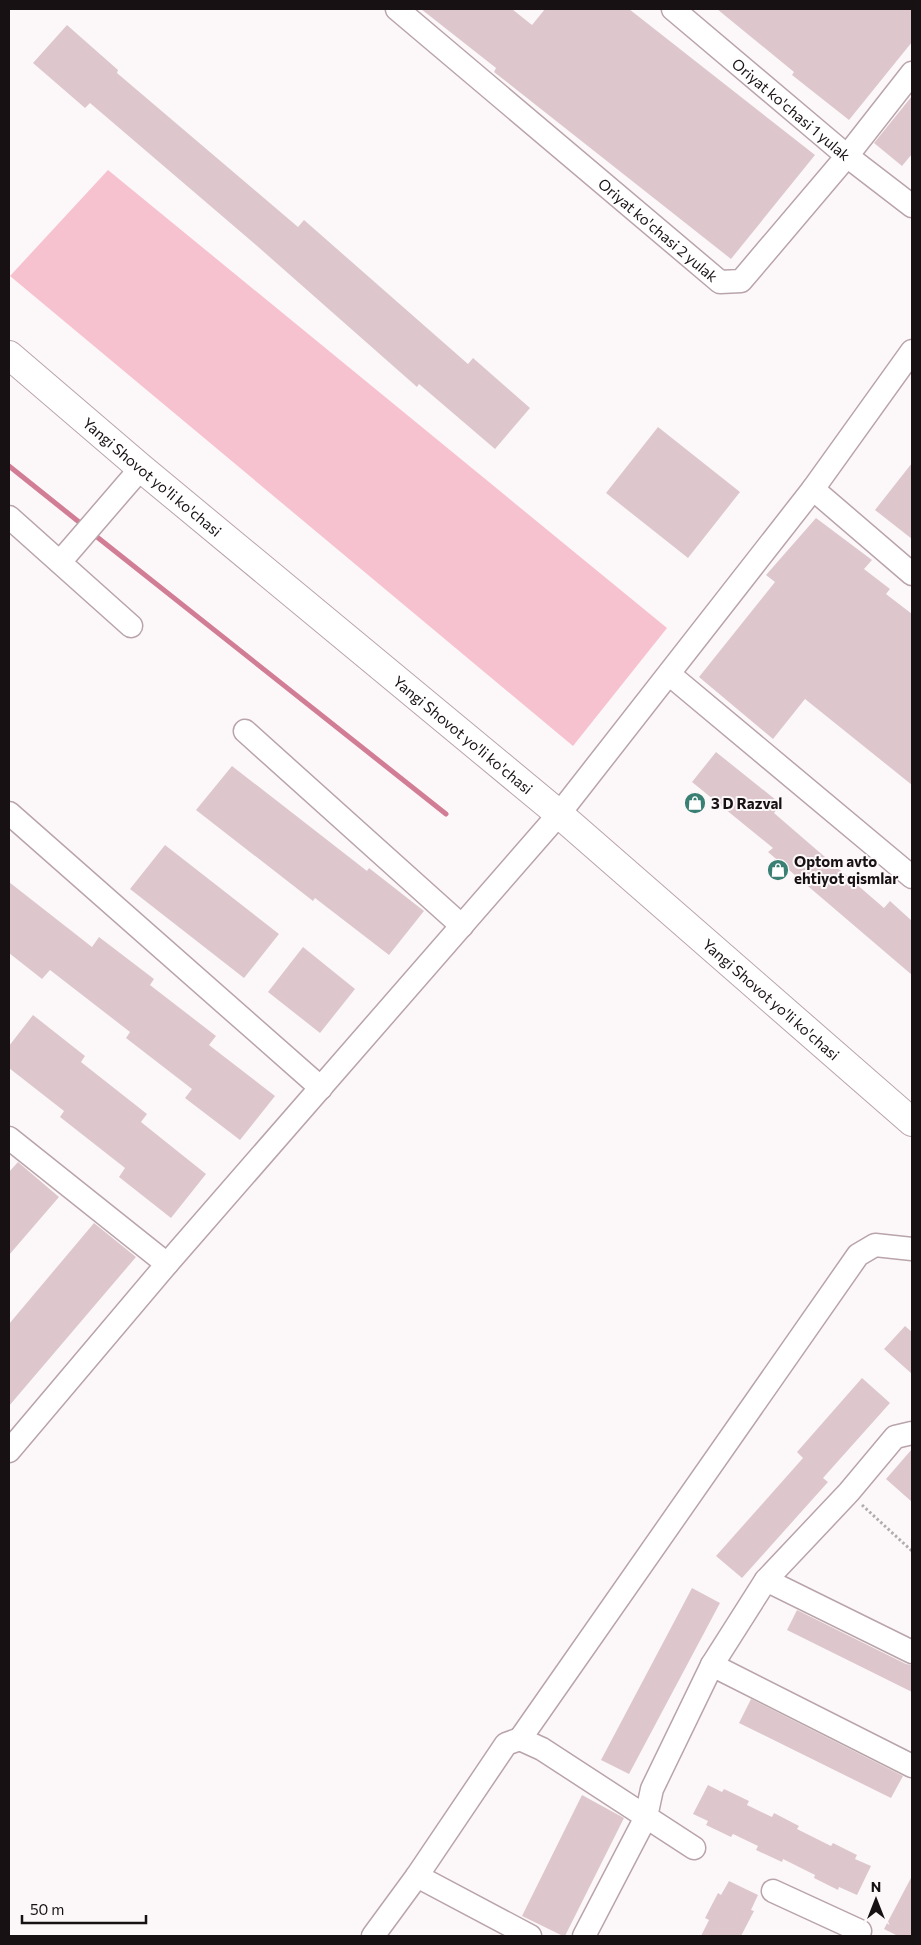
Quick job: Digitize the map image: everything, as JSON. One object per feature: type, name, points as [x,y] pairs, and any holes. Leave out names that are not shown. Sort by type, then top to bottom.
[{"type":"main road","name":"Yangi Shovot yo'li ko'chasi","points":[[9,355],[141,468],[559,814],[912,1122]]},
{"type":"street","name":"Oriyat ko'chasi 2 yulak","points":[[397,9],[720,282],[741,281],[848,156],[912,73]]},
{"type":"street","name":"Oriyat ko'chasi 1 yulak","points":[[673,9],[848,156],[912,206]]},
{"type":"street","points":[[9,1451],[166,1264],[559,814],[813,489],[912,351]]},
{"type":"street","points":[[60,562],[141,468]]},
{"type":"street","points":[[813,489],[912,574]]},
{"type":"street","points":[[9,517],[131,626]]},
{"type":"street","points":[[669,674],[912,877]]},
{"type":"street","points":[[245,731],[462,926]]},
{"type":"street","points":[[9,813],[321,1088]]},
{"type":"street","points":[[11,1145],[166,1264]]},
{"type":"street","points":[[373,1936],[417,1876],[506,1744],[520,1739],[858,1255],[875,1245],[912,1249]]},
{"type":"street","points":[[584,1936],[646,1817],[652,1789],[712,1665],[766,1580],[848,1492],[895,1437],[912,1433]]},
{"type":"street","points":[[766,1580],[912,1652]]},
{"type":"street","points":[[712,1665],[912,1766]]},
{"type":"street","points":[[520,1739],[542,1748],[694,1848]]},
{"type":"street","points":[[417,1876],[530,1936]]},
{"type":"street","points":[[773,1891],[860,1931]]},
{"type":"path","points":[[848,1492],[912,1551]]},
{"type":"shaded area","points":[[108,170],[667,628],[573,746],[10,276]]},
{"type":"building","points":[[421,9],[512,9],[532,25],[545,9],[629,9],[815,155],[731,259],[494,72],[496,68]]},
{"type":"building","points":[[717,9],[912,9],[912,42],[849,120],[792,75],[794,72]]},
{"type":"building","points":[[67,25],[118,70],[117,73],[298,227],[304,220],[468,364],[473,358],[530,408],[495,449],[419,384],[417,387],[256,245],[90,103],[85,108],[33,63]]},
{"type":"building","points":[[912,96],[912,154],[902,166],[874,143]]},
{"type":"building","points":[[658,427],[740,492],[688,558],[606,493]]},
{"type":"building","points":[[912,463],[912,539],[875,510]]},
{"type":"building","points":[[816,518],[872,560],[864,569],[890,589],[886,594],[912,614],[912,785],[805,699],[773,739],[699,677],[775,582],[766,575]]},
{"type":"building","points":[[716,752],[781,804],[774,813],[884,908],[890,901],[912,921],[912,975],[768,852],[773,848],[692,782]]},
{"type":"building","points":[[232,766],[367,871],[369,868],[424,911],[389,955],[315,898],[313,901],[196,810]]},
{"type":"building","points":[[165,845],[279,934],[244,978],[130,889]]},
{"type":"building","points":[[9,882],[92,947],[99,937],[154,979],[150,985],[216,1036],[209,1045],[275,1096],[240,1140],[185,1098],[192,1089],[126,1038],[130,1032],[50,970],[42,979],[9,953]]},
{"type":"building","points":[[303,947],[355,989],[320,1033],[268,992]]},
{"type":"building","points":[[33,1015],[85,1056],[81,1062],[147,1114],[141,1122],[206,1174],[171,1218],[119,1177],[125,1168],[60,1117],[64,1111],[9,1068],[9,1046]]},
{"type":"building","points":[[18,1162],[59,1197],[9,1255],[9,1172]]},
{"type":"building","points":[[94,1223],[136,1257],[9,1406],[9,1324]]},
{"type":"building","points":[[905,1326],[912,1332],[912,1374],[884,1349]]},
{"type":"building","points":[[862,1378],[890,1403],[823,1478],[828,1482],[742,1578],[716,1556],[803,1458],[797,1452]]},
{"type":"building","points":[[912,1449],[912,1502],[886,1479]]},
{"type":"building","points":[[692,1588],[720,1603],[629,1774],[601,1760]]},
{"type":"building","points":[[797,1610],[906,1664],[912,1665],[912,1692],[787,1630]]},
{"type":"building","points":[[751,1699],[903,1776],[891,1798],[739,1723]]},
{"type":"building","points":[[708,1785],[722,1792],[724,1789],[749,1801],[747,1805],[772,1817],[774,1813],[799,1826],[797,1829],[831,1846],[833,1843],[857,1855],[855,1859],[871,1866],[857,1895],[839,1887],[838,1890],[814,1878],[815,1875],[783,1859],[782,1862],[756,1850],[758,1846],[733,1834],[731,1837],[706,1825],[708,1821],[693,1814]]},
{"type":"building","points":[[582,1795],[624,1818],[565,1936],[563,1936],[522,1916]]},
{"type":"building","points":[[912,1876],[912,1936],[898,1936],[884,1929]]},
{"type":"building","points":[[729,1881],[758,1895],[751,1910],[754,1911],[741,1936],[701,1936],[709,1920],[705,1918],[718,1893],[721,1895]]},
{"type":"waterway","points":[[9,466],[84,526]]},
{"type":"waterway","points":[[92,533],[446,814]]},
{"type":"place","name":"3 D Razval","points":[[695,803]]},
{"type":"place","name":"Optom avto ehtiyot qismlar","points":[[778,870]]}]
